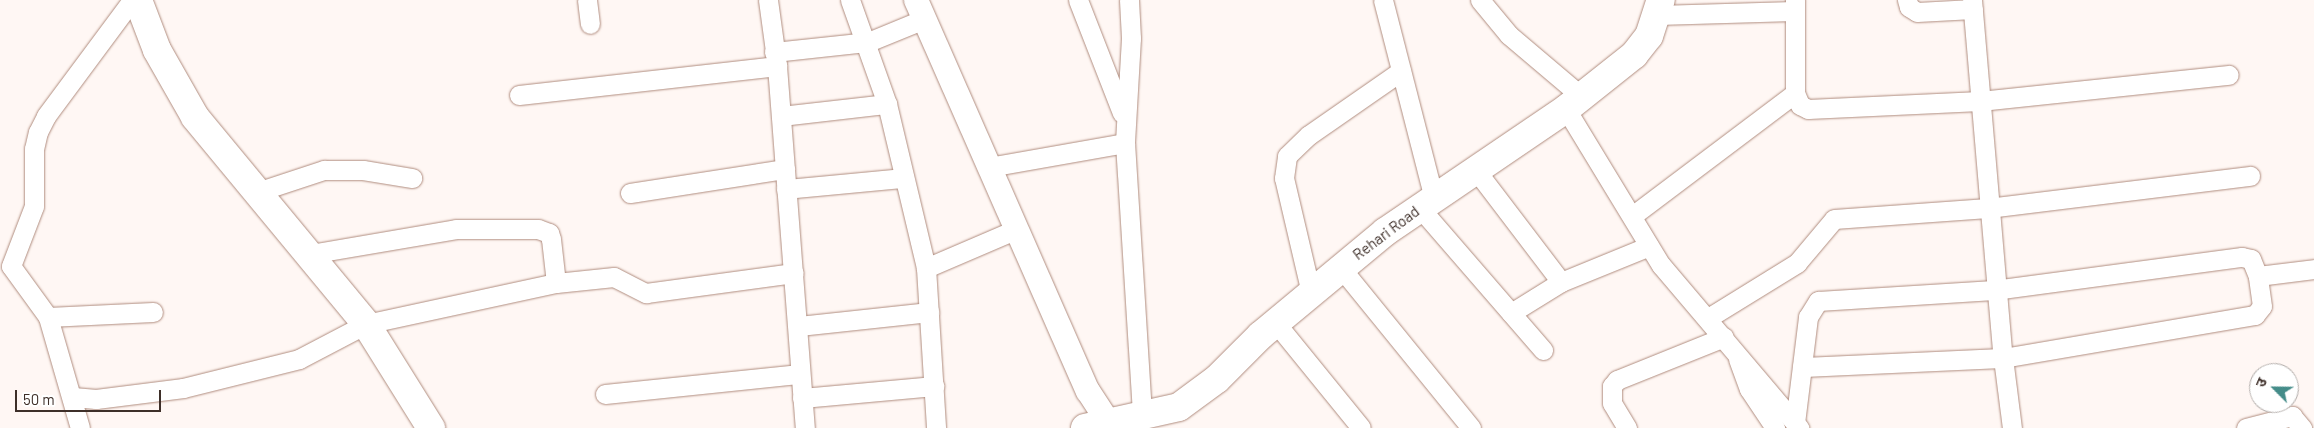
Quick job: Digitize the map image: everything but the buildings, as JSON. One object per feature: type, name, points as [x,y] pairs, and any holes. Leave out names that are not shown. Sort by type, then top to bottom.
[{"type":"main road","points":[[138,0],[157,50],[195,117],[366,324],[431,428]]},
{"type":"main road","name":"Rehari Road","points":[[1085,428],[1112,425],[1180,407],[1217,379],[1275,322],[1341,268],[1475,169],[1574,103],[1634,55],[1659,8]]},
{"type":"street","points":[[80,428],[73,397],[64,380],[48,317],[6,267],[34,206],[34,149],[38,132],[46,116],[132,0]]},
{"type":"street","points":[[587,0],[590,24]]},
{"type":"street","points":[[768,0],[781,116],[784,169],[799,326],[800,374],[805,428]]},
{"type":"street","points":[[850,0],[868,42],[887,104],[902,178],[926,268],[936,428]]},
{"type":"street","points":[[1078,0],[1124,119]]},
{"type":"street","points":[[1129,0],[1131,38],[1124,119],[1142,416]]},
{"type":"street","points":[[1383,0],[1401,71],[1427,203],[1511,313],[1543,350]]},
{"type":"street","points":[[1480,0],[1574,103],[1649,246],[1797,425]]},
{"type":"street","points":[[1907,0],[1908,7],[1917,12],[1972,5],[1994,290],[2012,428]]},
{"type":"street","points":[[1659,8],[1794,6],[1795,93],[1800,105],[1820,110],[1980,102],[2229,76]]},
{"type":"street","points":[[519,94],[776,59],[868,42],[920,9],[1088,391],[1112,425]]},
{"type":"street","points":[[1312,293],[1284,178],[1287,156],[1309,135],[1401,71]]},
{"type":"street","points":[[1632,216],[1795,93]]},
{"type":"street","points":[[781,116],[887,104]]},
{"type":"street","points":[[989,167],[1125,142]]},
{"type":"street","points":[[630,193],[784,169]]},
{"type":"street","points":[[1475,169],[1561,282]]},
{"type":"street","points":[[257,192],[324,170],[363,170],[412,178]]},
{"type":"street","points":[[1708,318],[1797,263],[1834,219],[1988,208],[2250,176]]},
{"type":"street","points":[[786,189],[902,178]]},
{"type":"street","points":[[310,254],[456,229],[538,229],[549,233],[551,239],[556,283]]},
{"type":"street","points":[[926,268],[1017,229]]},
{"type":"street","points":[[1511,313],[1561,282],[1649,246]]},
{"type":"street","points":[[1797,425],[1802,367],[1808,317],[1818,301],[1994,290],[2242,257],[2251,259],[2258,276],[2262,306],[2254,315],[2002,358],[1802,367]]},
{"type":"street","points":[[1341,268],[1471,428]]},
{"type":"street","points":[[2258,276],[2314,269]]},
{"type":"street","points":[[73,397],[96,399],[148,395],[284,364],[330,346],[366,324],[556,283],[614,277],[646,293],[794,273]]},
{"type":"street","points":[[48,317],[153,312]]},
{"type":"street","points":[[799,326],[930,312]]},
{"type":"street","points":[[1275,322],[1361,428]]},
{"type":"street","points":[[1627,428],[1612,403],[1612,386],[1617,380],[1730,344]]},
{"type":"street","points":[[1730,344],[1749,389],[1775,428]]},
{"type":"street","points":[[605,394],[800,374]]},
{"type":"street","points":[[802,398],[934,386]]},
{"type":"street","points":[[2246,428],[2292,416],[2302,428]]}]
